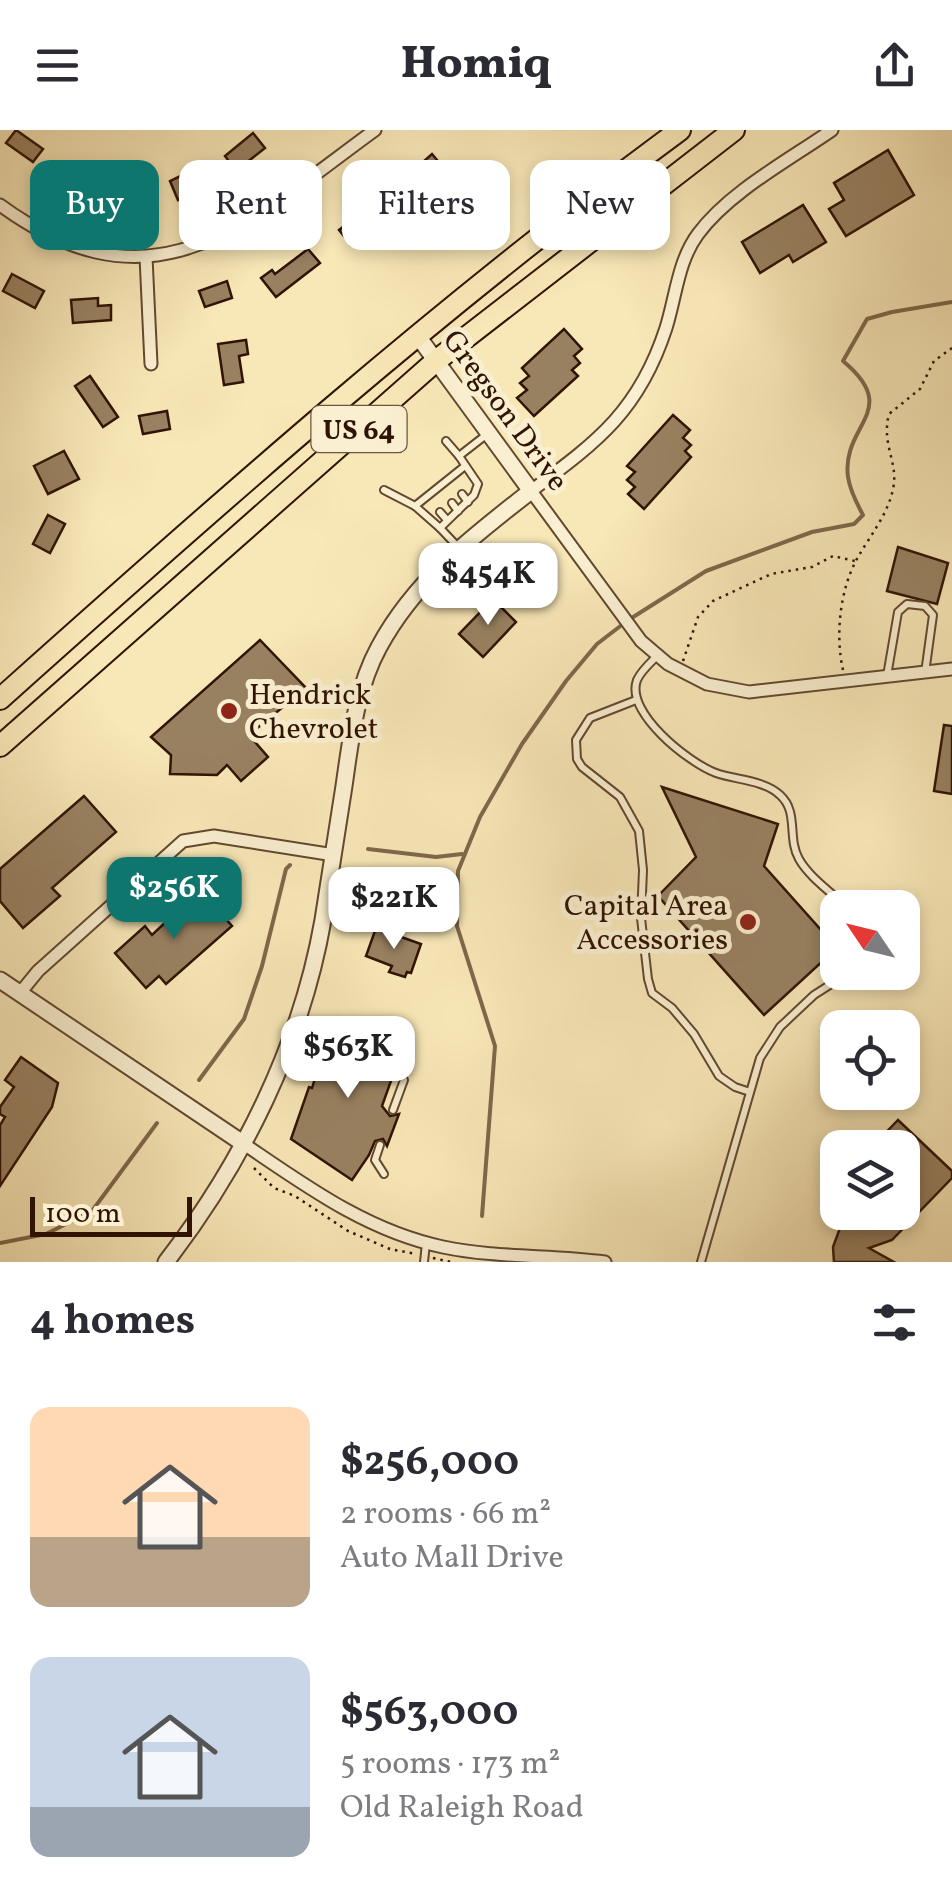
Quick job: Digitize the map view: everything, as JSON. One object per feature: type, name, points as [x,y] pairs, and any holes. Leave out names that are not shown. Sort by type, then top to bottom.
[{"type":"highway","name":"US 64","points":[[0,699],[208,513],[418,335],[598,190],[680,130]]},
{"type":"highway","name":"US 64","points":[[0,746],[437,360],[734,130]]},
{"type":"street","points":[[0,205],[40,232],[78,249],[146,257],[180,252],[244,226],[375,130]]},
{"type":"street","points":[[166,1262],[244,1144],[283,1059],[306,992],[322,926],[352,731],[366,675],[380,645],[406,606],[458,546],[613,426],[633,399],[659,347],[688,249],[707,223],[725,205],[832,130]]},
{"type":"street","points":[[146,257],[151,364]]},
{"type":"street","name":"Gregson Drive","points":[[418,335],[641,641],[657,656],[707,684],[749,692],[952,670]]},
{"type":"street","points":[[20,993],[38,970],[184,841],[214,836],[334,855]]},
{"type":"street","points":[[0,980],[349,1212],[426,1242],[462,1250],[606,1262]]},
{"type":"lane","points":[[459,456],[489,432]]},
{"type":"lane","points":[[440,528],[468,502],[478,484],[446,441]]},
{"type":"lane","points":[[416,506],[431,501],[466,466]]},
{"type":"lane","points":[[384,490],[416,506],[458,546]]},
{"type":"lane","points":[[462,494],[468,502]]},
{"type":"lane","points":[[452,503],[458,511]]},
{"type":"lane","points":[[440,512],[448,520]]},
{"type":"lane","points":[[886,678],[898,612],[907,604],[925,606],[933,615],[925,673]]},
{"type":"lane","points":[[657,656],[638,679],[636,700],[657,730],[696,763],[778,792],[789,808],[792,842],[802,864],[829,890]]},
{"type":"lane","points":[[636,700],[590,718],[576,740],[578,759],[582,767],[620,797],[639,830],[643,870],[641,918],[652,993],[672,1008],[694,1034],[719,1076],[750,1092]]},
{"type":"lane","points":[[701,1262],[760,1058],[780,1027],[823,990]]},
{"type":"lane","points":[[393,1110],[404,1080]]},
{"type":"lane","points":[[380,1145],[375,1160],[384,1174]]},
{"type":"lane","points":[[424,1262],[426,1242]]},
{"type":"path","points":[[843,672],[840,615],[856,561],[876,529],[894,487],[894,470],[886,444],[889,414],[920,389],[934,362],[952,348]]},
{"type":"path","points":[[683,662],[698,617],[713,601],[771,574],[812,567],[833,556],[856,561]]},
{"type":"path","points":[[254,1168],[274,1188],[296,1196],[348,1230],[390,1249],[418,1254]]},
{"type":"path","points":[[433,1258],[451,1262]]},
{"type":"building","points":[[16,130],[43,149],[30,160],[6,143]]},
{"type":"building","points":[[253,133],[265,148],[250,160],[228,160],[225,156]]},
{"type":"building","points":[[888,150],[914,195],[846,236],[829,209],[844,200],[834,183]]},
{"type":"building","points":[[179,177],[179,200],[178,200],[170,181]]},
{"type":"building","points":[[803,205],[826,242],[793,262],[789,255],[760,273],[742,242]]},
{"type":"building","points":[[307,250],[320,263],[276,297],[261,278],[272,270],[275,274]]},
{"type":"building","points":[[12,274],[44,291],[35,308],[3,291]]},
{"type":"building","points":[[227,281],[232,298],[205,307],[199,291]]},
{"type":"building","points":[[98,298],[98,306],[111,305],[111,320],[73,323],[71,300]]},
{"type":"building","points":[[564,329],[582,349],[574,356],[580,363],[572,370],[578,376],[534,416],[517,398],[527,390],[520,383],[529,376],[522,368]]},
{"type":"building","points":[[246,340],[248,354],[239,356],[243,382],[224,385],[218,344]]},
{"type":"building","points":[[90,376],[118,417],[103,427],[75,386]]},
{"type":"building","points":[[167,411],[170,429],[143,434],[139,416]]},
{"type":"building","points":[[673,415],[690,430],[683,438],[691,445],[685,451],[691,457],[644,509],[628,494],[635,487],[627,480],[635,472],[627,466]]},
{"type":"building","points":[[64,451],[79,479],[48,494],[34,466]]},
{"type":"building","points":[[48,515],[65,524],[50,553],[33,544]]},
{"type":"building","points":[[898,547],[948,563],[937,604],[887,591]]},
{"type":"building","points":[[493,599],[516,622],[483,657],[459,634]]},
{"type":"building","name":"Hendrick Chevrolet","points":[[260,640],[306,688],[249,735],[268,757],[241,781],[227,765],[217,775],[170,774],[171,755],[151,737]]},
{"type":"building","points":[[944,725],[952,726],[952,794],[934,791]]},
{"type":"building","name":"Capital Area Accessories","points":[[662,787],[778,824],[764,866],[820,929],[820,964],[764,1015],[658,896],[696,857]]},
{"type":"building","points":[[84,796],[116,832],[52,888],[60,896],[23,928],[0,901],[0,869]]},
{"type":"building","points":[[200,890],[232,926],[166,984],[159,976],[146,988],[115,953],[145,926],[152,935]]},
{"type":"building","points":[[376,928],[421,944],[411,973],[407,972],[405,977],[389,972],[392,966],[366,956]]},
{"type":"building","points":[[333,1020],[348,1025],[346,1030],[402,1050],[382,1106],[390,1116],[399,1114],[387,1146],[383,1139],[375,1141],[352,1180],[291,1139]]},
{"type":"building","points":[[21,1057],[58,1083],[52,1107],[0,1186],[0,1125],[5,1117],[0,1114],[0,1107],[14,1087],[5,1080]]},
{"type":"building","points":[[898,1120],[909,1130],[888,1130]]},
{"type":"building","points":[[920,1141],[952,1171],[952,1178],[920,1211]]},
{"type":"building","points":[[839,1230],[902,1230],[892,1240],[869,1248],[894,1262],[834,1262],[833,1247]]},
{"type":"waterway","points":[[630,619],[706,571],[812,532],[854,524],[863,515],[849,482],[848,459],[869,406],[868,393],[860,378],[843,361],[867,319],[952,302]]},
{"type":"waterway","points":[[482,1216],[495,1046],[457,926],[458,871],[480,817],[522,744],[597,644],[623,624]]},
{"type":"waterway","points":[[368,849],[436,857],[462,854]]},
{"type":"waterway","points":[[199,1080],[244,1019],[290,865]]},
{"type":"waterway","points":[[0,1243],[46,1234],[92,1211],[157,1123]]},
{"type":"place","name":"Hendrick Chevrolet","points":[[229,711]]},
{"type":"place","name":"Capital Area Accessories","points":[[748,922]]}]
